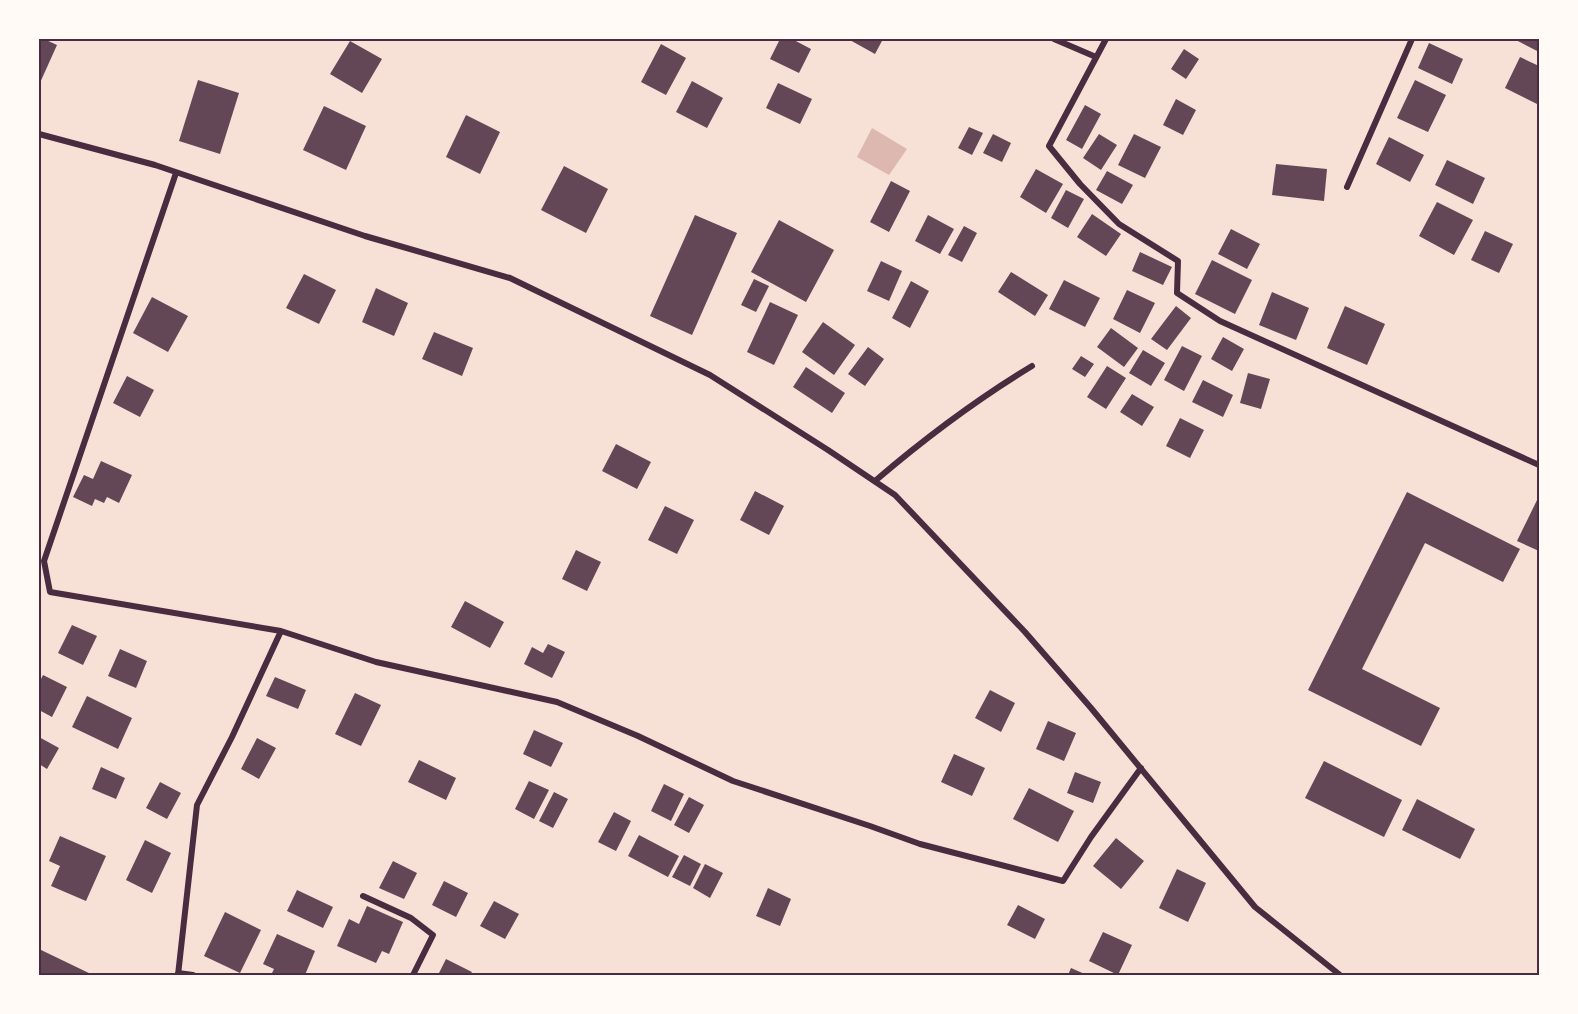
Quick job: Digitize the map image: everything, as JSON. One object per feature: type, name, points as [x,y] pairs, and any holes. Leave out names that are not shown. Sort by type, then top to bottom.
[{"type":"street","points":[[1054,39],[1096,57]]},
{"type":"street","points":[[1106,39],[1049,146],[1080,184],[1119,224],[1178,261],[1177,293],[1220,321],[1539,465]]},
{"type":"street","points":[[1347,187],[1412,39]]},
{"type":"street","points":[[39,134],[176,173],[365,236],[510,278],[710,375],[874,481],[895,495],[1025,632],[1255,906],[1340,975]]},
{"type":"street","points":[[176,173],[44,561],[50,592],[281,631],[376,662],[557,702],[638,736],[733,781],[920,844],[1063,881],[1090,837],[1141,768]]},
{"type":"street","points":[[874,481],[986,394],[1032,366]]},
{"type":"street","points":[[193,975],[178,974],[197,805],[232,737],[281,631]]},
{"type":"street","points":[[363,896],[411,918],[433,935],[413,975]]},
{"type":"shaded area","points":[[872,128],[907,149],[889,175],[857,157]]},
{"type":"building","points":[[39,39],[57,45],[39,85]]},
{"type":"building","points":[[780,39],[792,39],[811,49],[799,73],[770,59]]},
{"type":"building","points":[[848,39],[883,39],[875,54]]},
{"type":"building","points":[[1514,39],[1539,39],[1539,52]]},
{"type":"building","points":[[350,41],[382,59],[362,93],[330,74]]},
{"type":"building","points":[[1429,43],[1463,59],[1452,84],[1418,68]]},
{"type":"building","points":[[661,44],[686,58],[666,95],[641,82]]},
{"type":"building","points":[[1184,49],[1199,59],[1186,79],[1171,69]]},
{"type":"building","points":[[1520,57],[1539,66],[1539,105],[1505,88]]},
{"type":"building","points":[[198,80],[239,93],[220,154],[179,141]]},
{"type":"building","points":[[1415,80],[1446,95],[1428,132],[1397,118]]},
{"type":"building","points":[[692,81],[723,98],[707,128],[676,112]]},
{"type":"building","points":[[778,83],[812,99],[800,124],[766,108]]},
{"type":"building","points":[[1176,99],[1196,110],[1183,135],[1163,125]]},
{"type":"building","points":[[1085,105],[1101,114],[1082,149],[1066,140]]},
{"type":"building","points":[[324,106],[366,126],[346,170],[303,150]]},
{"type":"building","points":[[466,115],[500,132],[480,174],[446,157]]},
{"type":"building","points":[[969,127],[983,133],[972,155],[958,148]]},
{"type":"building","points":[[993,134],[1011,143],[1002,162],[983,153]]},
{"type":"building","points":[[1099,134],[1117,145],[1101,170],[1083,158]]},
{"type":"building","points":[[1134,134],[1161,147],[1145,178],[1118,165]]},
{"type":"building","points":[[1389,137],[1424,155],[1410,182],[1376,164]]},
{"type":"building","points":[[1447,160],[1485,178],[1473,204],[1435,185]]},
{"type":"building","points":[[1276,164],[1327,169],[1324,201],[1272,195]]},
{"type":"building","points":[[564,166],[608,189],[586,233],[541,210]]},
{"type":"building","points":[[1036,169],[1063,184],[1046,213],[1020,197]]},
{"type":"building","points":[[1107,171],[1133,185],[1122,204],[1096,190]]},
{"type":"building","points":[[891,181],[910,191],[889,232],[870,222]]},
{"type":"building","points":[[1066,190],[1084,199],[1068,228],[1051,218]]},
{"type":"building","points":[[1437,202],[1473,220],[1454,255],[1419,236]]},
{"type":"building","points":[[1092,214],[1121,234],[1106,256],[1077,237]]},
{"type":"building","points":[[695,215],[737,233],[692,335],[650,316]]},
{"type":"building","points":[[928,215],[954,229],[940,254],[915,241]]},
{"type":"building","points":[[779,220],[834,250],[806,302],[751,272]]},
{"type":"building","points":[[964,226],[977,233],[962,262],[948,255]]},
{"type":"building","points":[[1231,229],[1260,244],[1247,269],[1218,254]]},
{"type":"building","points":[[1485,231],[1513,244],[1499,273],[1471,260]]},
{"type":"building","points":[[1140,252],[1172,267],[1163,285],[1132,271]]},
{"type":"building","points":[[1212,260],[1252,280],[1235,314],[1195,294]]},
{"type":"building","points":[[881,261],[902,271],[889,301],[867,291]]},
{"type":"building","points":[[1011,272],[1048,295],[1035,316],[998,292]]},
{"type":"building","points":[[304,274],[336,290],[319,324],[286,308]]},
{"type":"building","points":[[754,279],[769,286],[756,312],[741,305]]},
{"type":"building","points":[[1064,280],[1100,298],[1085,327],[1049,309]]},
{"type":"building","points":[[911,281],[929,291],[910,328],[892,318]]},
{"type":"building","points":[[376,288],[408,303],[394,336],[362,322]]},
{"type":"building","points":[[1127,290],[1155,303],[1140,333],[1113,319]]},
{"type":"building","points":[[1272,292],[1309,308],[1296,340],[1259,325]]},
{"type":"building","points":[[152,297],[188,316],[168,352],[133,333]]},
{"type":"building","points":[[770,302],[798,315],[774,365],[747,352]]},
{"type":"building","points":[[1176,306],[1191,318],[1167,350],[1151,339]]},
{"type":"building","points":[[1345,306],[1385,324],[1367,365],[1327,348]]},
{"type":"building","points":[[823,322],[855,345],[834,375],[802,352]]},
{"type":"building","points":[[1111,328],[1138,348],[1124,367],[1097,347]]},
{"type":"building","points":[[434,332],[473,348],[462,376],[422,359]]},
{"type":"building","points":[[1223,337],[1244,349],[1232,371],[1211,359]]},
{"type":"building","points":[[1182,346],[1202,356],[1184,391],[1164,380]]},
{"type":"building","points":[[868,347],[884,359],[865,386],[848,374]]},
{"type":"building","points":[[1143,350],[1165,363],[1151,386],[1129,373]]},
{"type":"building","points":[[1081,356],[1094,364],[1085,377],[1072,369]]},
{"type":"building","points":[[1107,366],[1126,378],[1106,409],[1087,397]]},
{"type":"building","points":[[806,367],[845,393],[832,413],[793,387]]},
{"type":"building","points":[[1248,373],[1270,379],[1261,409],[1240,403]]},
{"type":"building","points":[[127,376],[154,390],[140,417],[113,403]]},
{"type":"building","points":[[1203,380],[1233,395],[1223,417],[1192,402]]},
{"type":"building","points":[[1132,394],[1154,407],[1142,426],[1120,412]]},
{"type":"building","points":[[1180,418],[1204,430],[1190,458],[1166,446]]},
{"type":"building","points":[[616,444],[651,462],[637,489],[602,471]]},
{"type":"building","points":[[101,461],[132,475],[119,503],[107,497],[104,503],[95,499],[92,506],[73,497],[84,475],[93,479]]},
{"type":"building","points":[[755,491],[784,506],[769,535],[740,520]]},
{"type":"building","points":[[1407,492],[1520,549],[1503,582],[1425,543],[1362,669],[1440,708],[1421,746],[1308,690]]},
{"type":"building","points":[[1539,496],[1539,551],[1517,541]]},
{"type":"building","points":[[665,506],[694,520],[677,554],[648,540]]},
{"type":"building","points":[[576,550],[601,562],[587,591],[562,579]]},
{"type":"building","points":[[465,601],[504,622],[490,648],[451,627]]},
{"type":"building","points":[[72,625],[97,636],[83,665],[58,653]]},
{"type":"building","points":[[548,644],[565,652],[552,678],[524,664],[532,647],[543,653]]},
{"type":"building","points":[[120,649],[147,661],[136,688],[108,676]]},
{"type":"building","points":[[43,675],[67,687],[52,717],[39,710],[39,683]]},
{"type":"building","points":[[275,677],[306,690],[298,709],[266,696]]},
{"type":"building","points":[[990,690],[1015,703],[1001,732],[975,718]]},
{"type":"building","points":[[355,693],[381,705],[361,746],[335,734]]},
{"type":"building","points":[[87,696],[132,718],[118,749],[72,727]]},
{"type":"building","points":[[1048,721],[1076,733],[1064,761],[1036,749]]},
{"type":"building","points":[[534,730],[563,743],[551,767],[523,754]]},
{"type":"building","points":[[39,737],[59,748],[47,769],[39,764]]},
{"type":"building","points":[[257,738],[276,748],[259,779],[241,769]]},
{"type":"building","points":[[954,754],[985,768],[972,796],[941,782]]},
{"type":"building","points":[[419,760],[456,778],[446,800],[408,782]]},
{"type":"building","points":[[1324,761],[1402,800],[1384,837],[1305,798]]},
{"type":"building","points":[[101,767],[125,778],[116,799],[92,789]]},
{"type":"building","points":[[1075,772],[1101,782],[1093,803],[1067,793]]},
{"type":"building","points":[[529,781],[549,790],[534,819],[515,809]]},
{"type":"building","points":[[160,782],[181,793],[167,819],[146,808]]},
{"type":"building","points":[[664,784],[684,794],[671,821],[651,811]]},
{"type":"building","points":[[1029,788],[1074,811],[1058,842],[1013,819]]},
{"type":"building","points":[[554,792],[568,799],[553,828],[539,821]]},
{"type":"building","points":[[689,797],[704,805],[689,833],[674,825]]},
{"type":"building","points":[[1417,799],[1475,829],[1460,859],[1402,830]]},
{"type":"building","points":[[614,812],[631,821],[616,851],[598,842]]},
{"type":"building","points":[[639,835],[679,856],[668,877],[628,856]]},
{"type":"building","points":[[60,836],[106,856],[86,901],[51,886],[60,866],[49,861]]},
{"type":"building","points":[[1116,838],[1144,861],[1121,889],[1093,866]]},
{"type":"building","points":[[145,840],[171,853],[152,893],[126,880]]},
{"type":"building","points":[[684,855],[701,864],[690,886],[672,877]]},
{"type":"building","points":[[393,861],[417,873],[404,899],[379,888]]},
{"type":"building","points":[[705,864],[723,873],[710,898],[693,888]]},
{"type":"building","points":[[1177,869],[1206,883],[1188,922],[1159,908]]},
{"type":"building","points":[[444,881],[468,893],[456,917],[432,905]]},
{"type":"building","points":[[768,888],[791,899],[780,926],[756,916]]},
{"type":"building","points":[[297,890],[333,907],[323,928],[287,911]]},
{"type":"building","points":[[494,901],[519,914],[505,939],[480,926]]},
{"type":"building","points":[[1018,905],[1045,919],[1035,939],[1007,925]]},
{"type":"building","points":[[367,906],[403,922],[389,954],[382,951],[376,963],[337,946],[349,919],[359,924]]},
{"type":"building","points":[[225,912],[261,930],[240,973],[204,956]]},
{"type":"building","points":[[1103,932],[1132,945],[1118,975],[1089,961]]},
{"type":"building","points":[[277,934],[315,951],[305,975],[271,975],[274,969],[263,964]]},
{"type":"building","points":[[39,949],[93,975],[39,975]]},
{"type":"building","points":[[446,959],[472,972],[470,975],[438,975]]},
{"type":"building","points":[[1071,968],[1087,975],[1068,975]]}]
